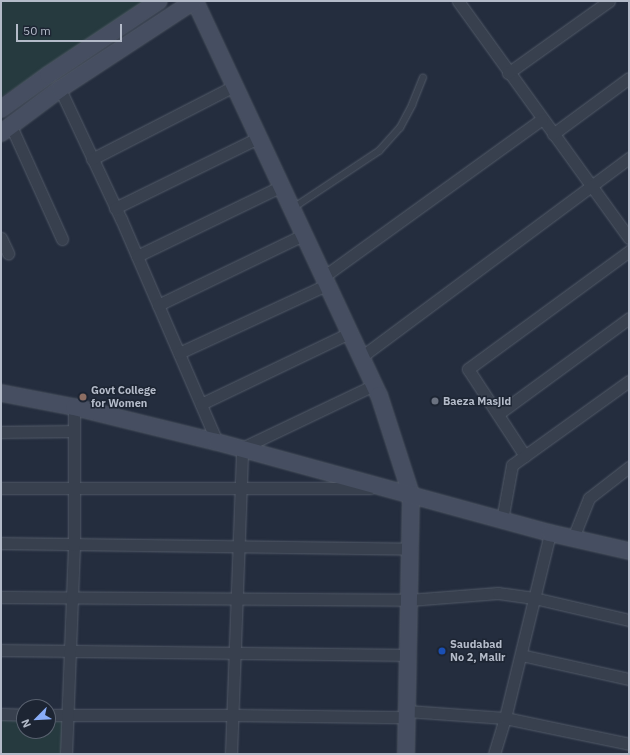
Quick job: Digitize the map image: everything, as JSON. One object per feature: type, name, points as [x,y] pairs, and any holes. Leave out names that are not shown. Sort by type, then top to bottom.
[{"type":"street","points":[[1,109],[48,75],[159,1]]},
{"type":"street","points":[[62,239],[6,129],[60,89],[194,1],[374,385],[411,494],[406,754]]},
{"type":"street","points":[[458,1],[590,186],[629,238]]},
{"type":"street","points":[[508,72],[609,1]]},
{"type":"street","points":[[553,134],[629,78]]},
{"type":"street","points":[[92,159],[234,86]]},
{"type":"street","points":[[60,89],[137,256],[217,442]]},
{"type":"street","points":[[179,353],[324,281],[542,119]]},
{"type":"street","points":[[115,208],[258,138]]},
{"type":"street","points":[[361,358],[629,158]]},
{"type":"street","points":[[137,256],[280,187]]},
{"type":"street","points":[[158,305],[303,236]]},
{"type":"street","points":[[1,238],[8,253]]},
{"type":"street","points":[[525,456],[468,370],[629,251]]},
{"type":"street","points":[[498,414],[629,318]]},
{"type":"street","points":[[201,404],[349,333]]},
{"type":"street","points":[[502,520],[512,465],[629,381]]},
{"type":"street","points":[[242,448],[374,385]]},
{"type":"street","points":[[1,394],[74,406],[242,448],[550,533],[629,551]]},
{"type":"street","points":[[66,754],[74,545],[74,406]]},
{"type":"street","points":[[1,432],[74,432]]},
{"type":"street","points":[[231,754],[242,448]]},
{"type":"street","points":[[572,538],[589,498],[629,467]]},
{"type":"street","points":[[1,488],[390,488]]},
{"type":"street","points":[[494,754],[505,718],[550,533]]},
{"type":"street","points":[[1,543],[410,549]]},
{"type":"street","points":[[1,597],[410,600],[498,593],[534,598],[629,620]]},
{"type":"street","points":[[1,650],[408,655]]},
{"type":"street","points":[[520,655],[629,679]]},
{"type":"street","points":[[1,714],[16,715]]},
{"type":"street","points":[[56,715],[407,714],[505,718],[629,744]]},
{"type":"lane","points":[[291,210],[379,151],[400,128],[412,105],[423,78]]},
{"type":"green space","points":[[1,1],[152,1],[1,97]]},
{"type":"green space","points":[[1,712],[16,713],[16,739],[56,739],[56,715],[67,716],[66,754],[1,754]]},
{"type":"place","name":"Govt College for Women","points":[[83,397]]},
{"type":"place","name":"Baeza Masjid","points":[[435,401]]},
{"type":"place","name":"Saudabad No 2, Malir","points":[[442,651]]}]
